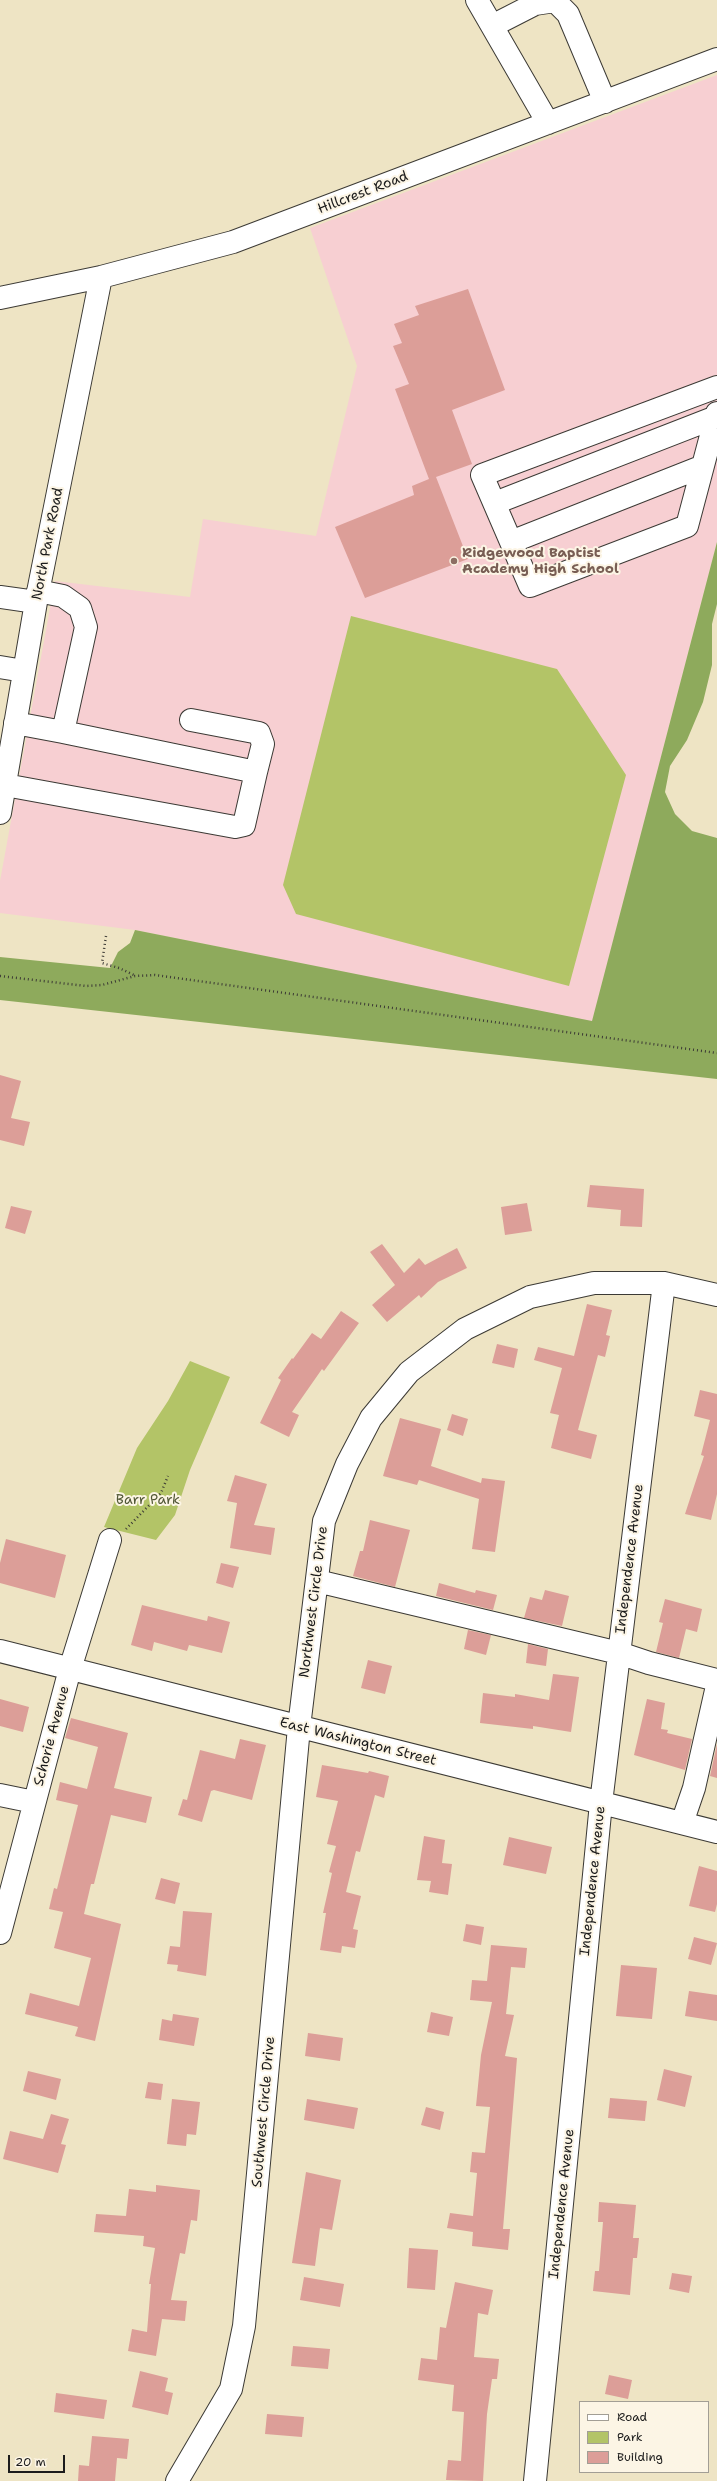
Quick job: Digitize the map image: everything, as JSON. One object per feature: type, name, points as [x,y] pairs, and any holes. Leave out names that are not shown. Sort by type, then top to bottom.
[{"type":"street","points":[[477,0],[548,123]]},
{"type":"street","points":[[492,26],[535,4],[555,2],[568,14],[605,102]]},
{"type":"street","name":"Hillcrest Road","points":[[0,298],[101,277],[234,242],[717,59]]},
{"type":"street","name":"North Park Road","points":[[0,812],[5,785],[4,761],[15,723],[37,596],[101,277]]},
{"type":"street","points":[[716,415],[701,468],[688,526],[530,586],[482,475],[717,387]]},
{"type":"street","points":[[494,504],[716,415]]},
{"type":"street","points":[[511,542],[701,468]]},
{"type":"street","points":[[0,597],[62,596],[80,608],[86,627],[62,732]]},
{"type":"street","points":[[0,667],[24,671]]},
{"type":"street","points":[[5,785],[235,827],[244,824],[263,744],[259,733],[191,720]]},
{"type":"street","points":[[15,723],[256,772]]},
{"type":"street","name":"Northwest Circle Drive","points":[[299,1727],[324,1521],[347,1464],[370,1418],[409,1372],[465,1329],[530,1298],[594,1283],[664,1283],[717,1295]]},
{"type":"street","name":"Independence Avenue","points":[[535,2481],[601,1803],[664,1283]]},
{"type":"street","name":"Schorie Avenue","points":[[0,1933],[70,1669],[110,1540]]},
{"type":"street","points":[[317,1581],[619,1653],[649,1663],[717,1680]]},
{"type":"street","name":"East Washington Street","points":[[0,1651],[717,1832]]},
{"type":"street","points":[[682,1823],[694,1788],[717,1686]]},
{"type":"street","name":"Southwest Circle Drive","points":[[177,2481],[231,2389],[244,2326],[299,1727]]},
{"type":"street","points":[[0,1795],[34,1802]]},
{"type":"path","points":[[106,936],[102,963],[119,968],[135,976]]},
{"type":"path","points":[[0,976],[86,986],[102,985],[135,976],[171,978],[717,1053]]},
{"type":"path","points":[[110,1540],[120,1535],[161,1494],[168,1476]]},
{"type":"shaded area","name":"Ridgewood Baptist Academy High School","points":[[717,75],[717,542],[592,1022],[135,930],[0,913],[0,881],[55,581],[190,597],[203,519],[316,536],[357,366],[310,228]]},
{"type":"green space","points":[[717,542],[717,604],[712,624],[712,665],[703,702],[687,740],[670,766],[665,792],[675,814],[692,831],[717,838],[717,1079],[0,1000],[0,957],[110,968],[118,952],[130,943],[135,930],[592,1021]]},
{"type":"green space","points":[[351,616],[557,669],[626,775],[569,986],[296,914],[283,885]]},
{"type":"green space","name":"Barr Park","points":[[190,1361],[230,1377],[190,1470],[175,1515],[156,1540],[104,1527],[137,1448],[168,1401]]},
{"type":"building","points":[[468,289],[505,390],[452,410],[472,464],[436,477],[468,559],[365,598],[335,527],[414,495],[412,486],[429,479],[395,389],[409,384],[393,346],[402,343],[394,324],[419,315],[415,306]]},
{"type":"building","points":[[0,1075],[21,1081],[11,1118],[30,1122],[24,1146],[0,1140]]},
{"type":"building","points":[[590,1185],[644,1189],[642,1227],[620,1226],[621,1210],[587,1207]]},
{"type":"building","points":[[527,1203],[532,1231],[505,1235],[501,1207]]},
{"type":"building","points":[[11,1206],[32,1211],[25,1234],[5,1228]]},
{"type":"building","points":[[382,1244],[404,1273],[419,1258],[425,1265],[457,1248],[467,1268],[438,1282],[421,1298],[419,1295],[387,1322],[372,1305],[395,1285],[370,1252]]},
{"type":"building","points":[[587,1304],[612,1310],[606,1335],[610,1336],[605,1357],[598,1355],[578,1430],[597,1435],[591,1459],[551,1448],[559,1415],[550,1413],[562,1368],[534,1360],[538,1347],[574,1356]]},
{"type":"building","points":[[341,1311],[359,1323],[324,1371],[322,1369],[292,1412],[299,1415],[289,1437],[260,1423],[281,1380],[278,1378],[292,1358],[293,1359],[312,1333],[321,1339]]},
{"type":"building","points":[[497,1344],[518,1349],[514,1368],[492,1363]]},
{"type":"building","points":[[700,1390],[717,1394],[717,1494],[711,1520],[685,1514],[704,1456],[701,1455],[710,1420],[694,1416]]},
{"type":"building","points":[[452,1414],[468,1419],[463,1436],[447,1430]]},
{"type":"building","points":[[400,1418],[441,1429],[431,1466],[481,1483],[482,1478],[505,1481],[495,1552],[472,1549],[479,1499],[419,1480],[417,1485],[383,1476]]},
{"type":"building","points":[[235,1475],[267,1484],[254,1525],[275,1528],[271,1555],[230,1548],[237,1503],[227,1501]]},
{"type":"building","points":[[370,1520],[410,1530],[395,1587],[353,1576],[360,1551],[363,1551]]},
{"type":"building","points":[[6,1539],[66,1555],[55,1598],[0,1583],[0,1563]]},
{"type":"building","points":[[221,1563],[239,1567],[233,1588],[216,1583]]},
{"type":"building","points":[[439,1583],[475,1593],[476,1590],[497,1595],[493,1610],[436,1596]]},
{"type":"building","points":[[545,1590],[569,1596],[562,1626],[524,1618],[530,1597],[542,1600]]},
{"type":"building","points":[[665,1599],[702,1609],[697,1632],[686,1629],[679,1658],[656,1652],[663,1623],[659,1622]]},
{"type":"building","points":[[142,1605],[207,1621],[208,1616],[230,1622],[222,1653],[189,1645],[187,1651],[154,1642],[152,1651],[131,1645]]},
{"type":"building","points":[[468,1630],[491,1635],[486,1655],[464,1649]]},
{"type":"building","points":[[528,1644],[548,1649],[546,1666],[526,1663]]},
{"type":"building","points":[[368,1660],[392,1666],[385,1694],[361,1688]]},
{"type":"building","points":[[553,1674],[579,1677],[571,1732],[533,1726],[533,1729],[480,1723],[483,1693],[515,1697],[515,1694],[549,1700]]},
{"type":"building","points":[[0,1699],[29,1707],[23,1732],[0,1726]]},
{"type":"building","points":[[647,1699],[665,1703],[661,1729],[668,1730],[667,1733],[692,1739],[685,1770],[634,1755]]},
{"type":"building","points":[[71,1718],[128,1733],[114,1788],[152,1797],[146,1823],[111,1815],[94,1884],[91,1884],[84,1914],[121,1924],[95,2041],[75,2036],[78,2027],[25,2014],[30,1993],[79,2006],[91,1958],[54,1948],[63,1912],[49,1909],[54,1888],[57,1889],[78,1805],[56,1800],[60,1782],[87,1789],[98,1747],[65,1738]]},
{"type":"building","points":[[240,1739],[266,1745],[252,1800],[214,1790],[211,1791],[202,1822],[178,1815],[183,1799],[187,1800],[200,1750],[235,1759]]},
{"type":"building","points":[[717,1744],[717,1778],[710,1776]]},
{"type":"building","points":[[322,1765],[368,1773],[369,1771],[389,1776],[384,1798],[375,1795],[360,1852],[356,1851],[346,1892],[361,1896],[353,1929],[358,1930],[355,1948],[342,1946],[341,1953],[320,1950],[326,1913],[323,1913],[332,1873],[329,1872],[336,1846],[327,1844],[338,1801],[316,1797]]},
{"type":"building","points":[[424,1836],[445,1840],[442,1863],[452,1864],[448,1895],[429,1892],[431,1881],[417,1880]]},
{"type":"building","points":[[509,1837],[552,1847],[546,1874],[503,1865]]},
{"type":"building","points":[[699,1866],[717,1871],[717,1904],[715,1912],[689,1906]]},
{"type":"building","points":[[161,1878],[180,1883],[175,1904],[155,1899]]},
{"type":"building","points":[[183,1911],[212,1913],[206,1976],[177,1971],[178,1965],[167,1964],[170,1946],[180,1947]]},
{"type":"building","points":[[466,1924],[484,1927],[481,1945],[463,1941]]},
{"type":"building","points":[[694,1937],[717,1943],[711,1965],[688,1959]]},
{"type":"building","points":[[491,1945],[527,1948],[525,1968],[511,1967],[506,2014],[514,2015],[505,2056],[517,2058],[503,2229],[510,2229],[508,2250],[472,2246],[473,2232],[447,2228],[450,2213],[473,2216],[477,2173],[470,2172],[472,2152],[485,2153],[490,2107],[476,2106],[481,2055],[492,2002],[470,2000],[472,1980],[487,1981]]},
{"type":"building","points":[[621,1965],[657,1968],[652,2019],[616,2016]]},
{"type":"building","points":[[689,1991],[717,1995],[717,2021],[685,2016]]},
{"type":"building","points":[[431,2012],[453,2017],[449,2036],[427,2032]]},
{"type":"building","points":[[173,2014],[199,2018],[194,2046],[159,2040],[162,2019],[172,2021]]},
{"type":"building","points":[[308,2033],[343,2038],[340,2061],[305,2056]]},
{"type":"building","points":[[664,2069],[692,2076],[685,2107],[657,2100]]},
{"type":"building","points":[[28,2071],[61,2079],[56,2100],[23,2091]]},
{"type":"building","points":[[148,2082],[163,2084],[161,2100],[145,2098]]},
{"type":"building","points":[[610,2098],[647,2101],[645,2121],[608,2118]]},
{"type":"building","points":[[172,2099],[200,2102],[196,2135],[187,2134],[186,2146],[167,2144]]},
{"type":"building","points":[[307,2099],[358,2108],[354,2129],[304,2120]]},
{"type":"building","points":[[426,2107],[444,2112],[440,2130],[421,2125]]},
{"type":"building","points":[[51,2114],[69,2119],[61,2144],[66,2145],[58,2173],[3,2159],[10,2131],[43,2139]]},
{"type":"building","points":[[306,2172],[341,2180],[332,2230],[320,2228],[315,2266],[292,2263]]},
{"type":"building","points":[[156,2185],[200,2190],[197,2221],[191,2220],[185,2254],[180,2253],[171,2300],[187,2301],[185,2321],[162,2319],[156,2356],[128,2351],[132,2329],[147,2332],[151,2284],[149,2284],[155,2248],[143,2246],[144,2236],[94,2232],[96,2214],[126,2216],[129,2189],[156,2192]]},
{"type":"building","points":[[599,2202],[636,2205],[633,2238],[639,2238],[637,2258],[633,2258],[630,2295],[593,2291],[595,2271],[599,2271],[603,2222],[598,2222]]},
{"type":"building","points":[[409,2248],[438,2250],[435,2290],[407,2288]]},
{"type":"building","points":[[672,2273],[692,2276],[689,2293],[669,2289]]},
{"type":"building","points":[[304,2277],[344,2284],[340,2307],[300,2300]]},
{"type":"building","points":[[455,2282],[493,2290],[488,2315],[478,2313],[474,2357],[499,2359],[497,2379],[492,2379],[487,2414],[483,2481],[446,2480],[448,2460],[461,2461],[464,2412],[452,2411],[454,2385],[418,2380],[421,2358],[437,2360],[440,2327],[446,2328]]},
{"type":"building","points":[[293,2346],[330,2349],[328,2369],[291,2366]]},
{"type":"building","points":[[140,2371],[168,2378],[165,2391],[173,2393],[168,2415],[132,2407]]},
{"type":"building","points":[[609,2375],[632,2380],[628,2399],[605,2394]]},
{"type":"building","points":[[56,2393],[107,2400],[104,2419],[54,2412]]},
{"type":"building","points":[[267,2414],[304,2417],[302,2437],[265,2434]]},
{"type":"building","points":[[92,2436],[129,2439],[127,2459],[117,2458],[115,2481],[78,2481],[79,2465],[89,2466]]},
{"type":"place","name":"Ridgewood Baptist Academy High School","points":[[454,561]]}]
